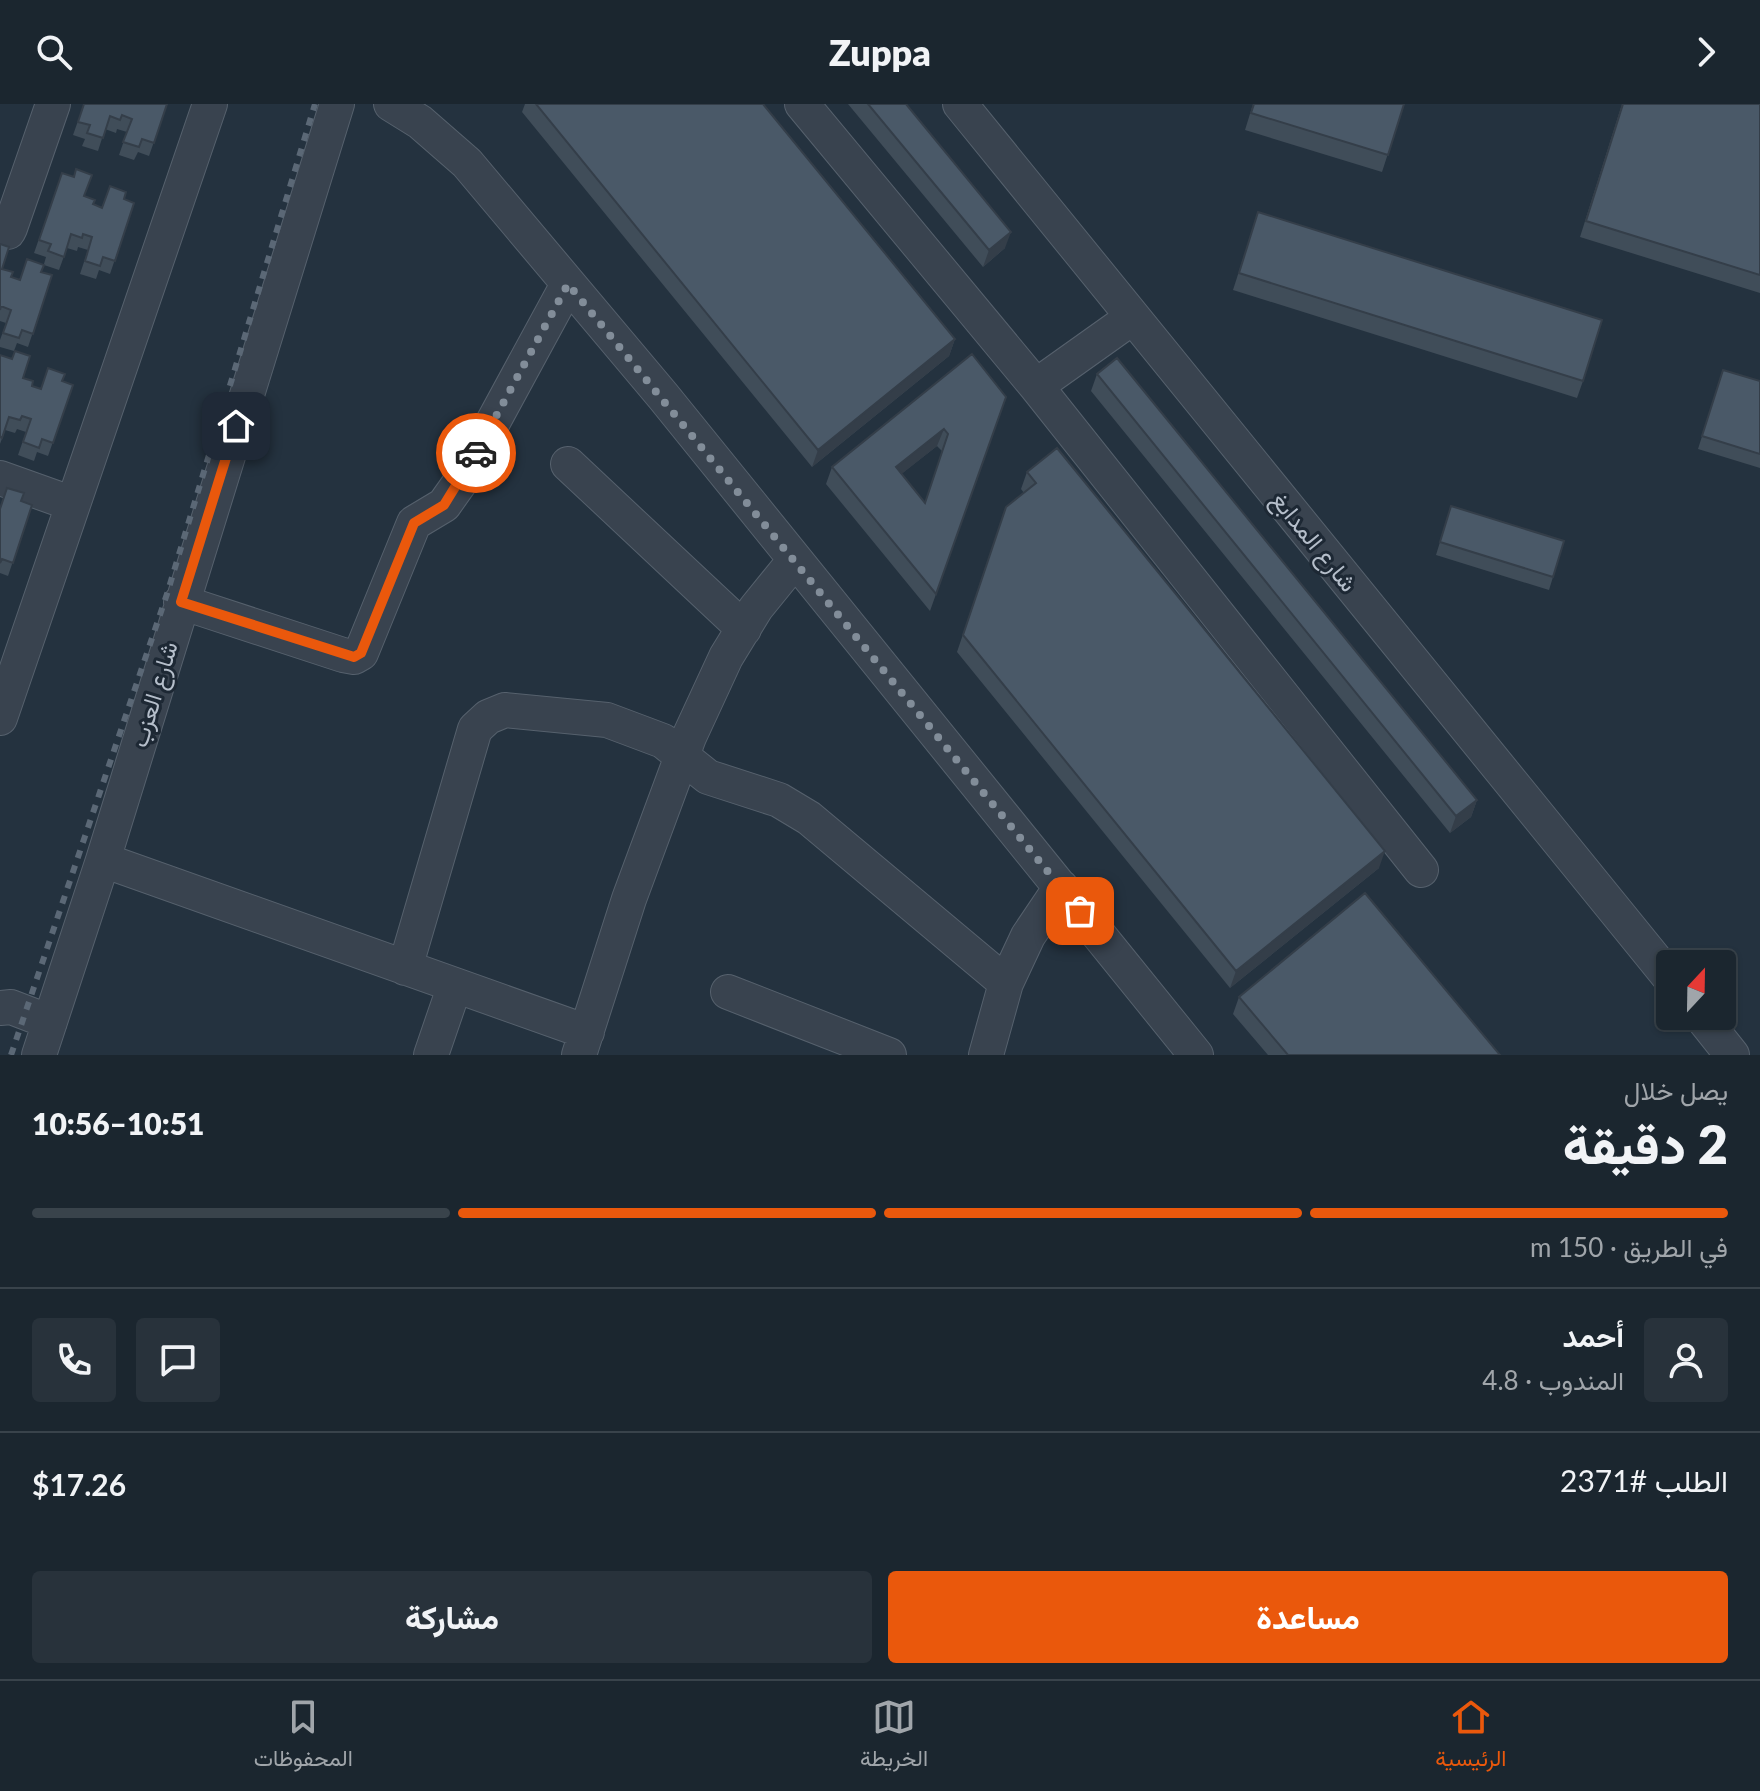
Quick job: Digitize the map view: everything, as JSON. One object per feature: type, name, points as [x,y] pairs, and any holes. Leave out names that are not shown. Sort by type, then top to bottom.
[{"type":"street","points":[[0,231],[8,232],[10,228],[53,104]]},
{"type":"street","points":[[0,718],[210,104]]},
{"type":"street","name":"شارع العزب","points":[[39,1055],[103,860],[337,104]]},
{"type":"street","points":[[391,104],[454,148],[795,560],[1196,1055]]},
{"type":"street","points":[[802,104],[1036,386],[1421,870]]},
{"type":"street","name":"شارع المدابغ","points":[[960,104],[1656,961]]},
{"type":"street","points":[[181,602],[343,655],[354,657],[361,653],[414,523],[444,505],[461,481],[568,284]]},
{"type":"street","points":[[1036,386],[1133,317]]},
{"type":"street","points":[[568,464],[744,629]]},
{"type":"street","points":[[0,478],[73,504]]},
{"type":"street","points":[[103,860],[455,985],[583,1044],[629,899],[681,759],[726,657],[795,560]]},
{"type":"street","points":[[405,968],[475,729],[488,717],[505,710],[607,720],[663,741],[681,759],[708,777],[779,800],[809,818],[1006,983]]},
{"type":"street","points":[[986,1055],[1006,983],[1028,936],[1061,887]]},
{"type":"street","points":[[431,1055],[455,985]]},
{"type":"street","points":[[728,992],[889,1055]]},
{"type":"street","points":[[0,1008],[11,1007],[50,1022]]},
{"type":"street","points":[[1712,1030],[1732,1055]]},
{"type":"building","points":[[84,104],[167,104],[154,143],[142,139],[139,147],[123,142],[132,119],[122,115],[120,120],[110,116],[103,138],[87,133],[90,125],[78,122]]},
{"type":"building","points":[[536,104],[763,104],[955,339],[818,450]]},
{"type":"building","points":[[868,104],[906,104],[1011,232],[989,250]]},
{"type":"building","points":[[1254,104],[1404,104],[1388,155],[1251,113]]},
{"type":"building","points":[[1623,104],[1760,104],[1760,275],[1586,221]]},
{"type":"building","points":[[76,169],[92,175],[84,196],[95,200],[93,204],[102,208],[110,186],[126,192],[124,199],[134,203],[115,261],[103,257],[100,266],[85,261],[92,237],[83,234],[82,238],[71,234],[64,257],[48,251],[51,244],[39,240],[62,173],[74,177]]},
{"type":"building","points":[[1258,212],[1602,320],[1583,381],[1239,273]]},
{"type":"building","points":[[0,244],[9,247],[2,269],[13,272],[11,277],[20,280],[27,259],[44,265],[41,272],[52,275],[33,334],[22,330],[19,338],[3,333],[11,310],[1,306],[0,310]]},
{"type":"building","points":[[15,351],[30,356],[23,378],[33,381],[32,386],[41,389],[48,368],[65,374],[62,381],[73,385],[53,443],[42,439],[39,448],[23,442],[31,419],[22,416],[20,420],[9,417],[0,437],[0,355],[12,359]]},
{"type":"building","points":[[972,354],[1006,397],[936,594],[832,467]],"holes":[[[944,429],[948,434],[925,503],[896,467]]]},
{"type":"building","points":[[1117,358],[1477,800],[1456,816],[1097,374]]},
{"type":"building","points":[[1723,370],[1760,381],[1760,454],[1702,436]]},
{"type":"building","points":[[1057,448],[1385,851],[1236,971],[963,635],[1006,507],[1036,483],[1027,472]]},
{"type":"building","points":[[7,488],[24,493],[21,501],[32,505],[13,563],[2,559],[0,563],[0,509]]},
{"type":"building","points":[[1451,506],[1564,541],[1553,577],[1440,542]]},
{"type":"building","points":[[1365,893],[1500,1055],[1288,1055],[1239,997]]},
{"type":"railway","points":[[11,1055],[167,594],[315,104]]},
{"type":"way so far","points":[[476,453],[568,284],[663,396],[1080,911]]},
{"type":"route","points":[[236,426],[181,602],[354,657],[361,653],[414,523],[444,505],[476,453]]}]
